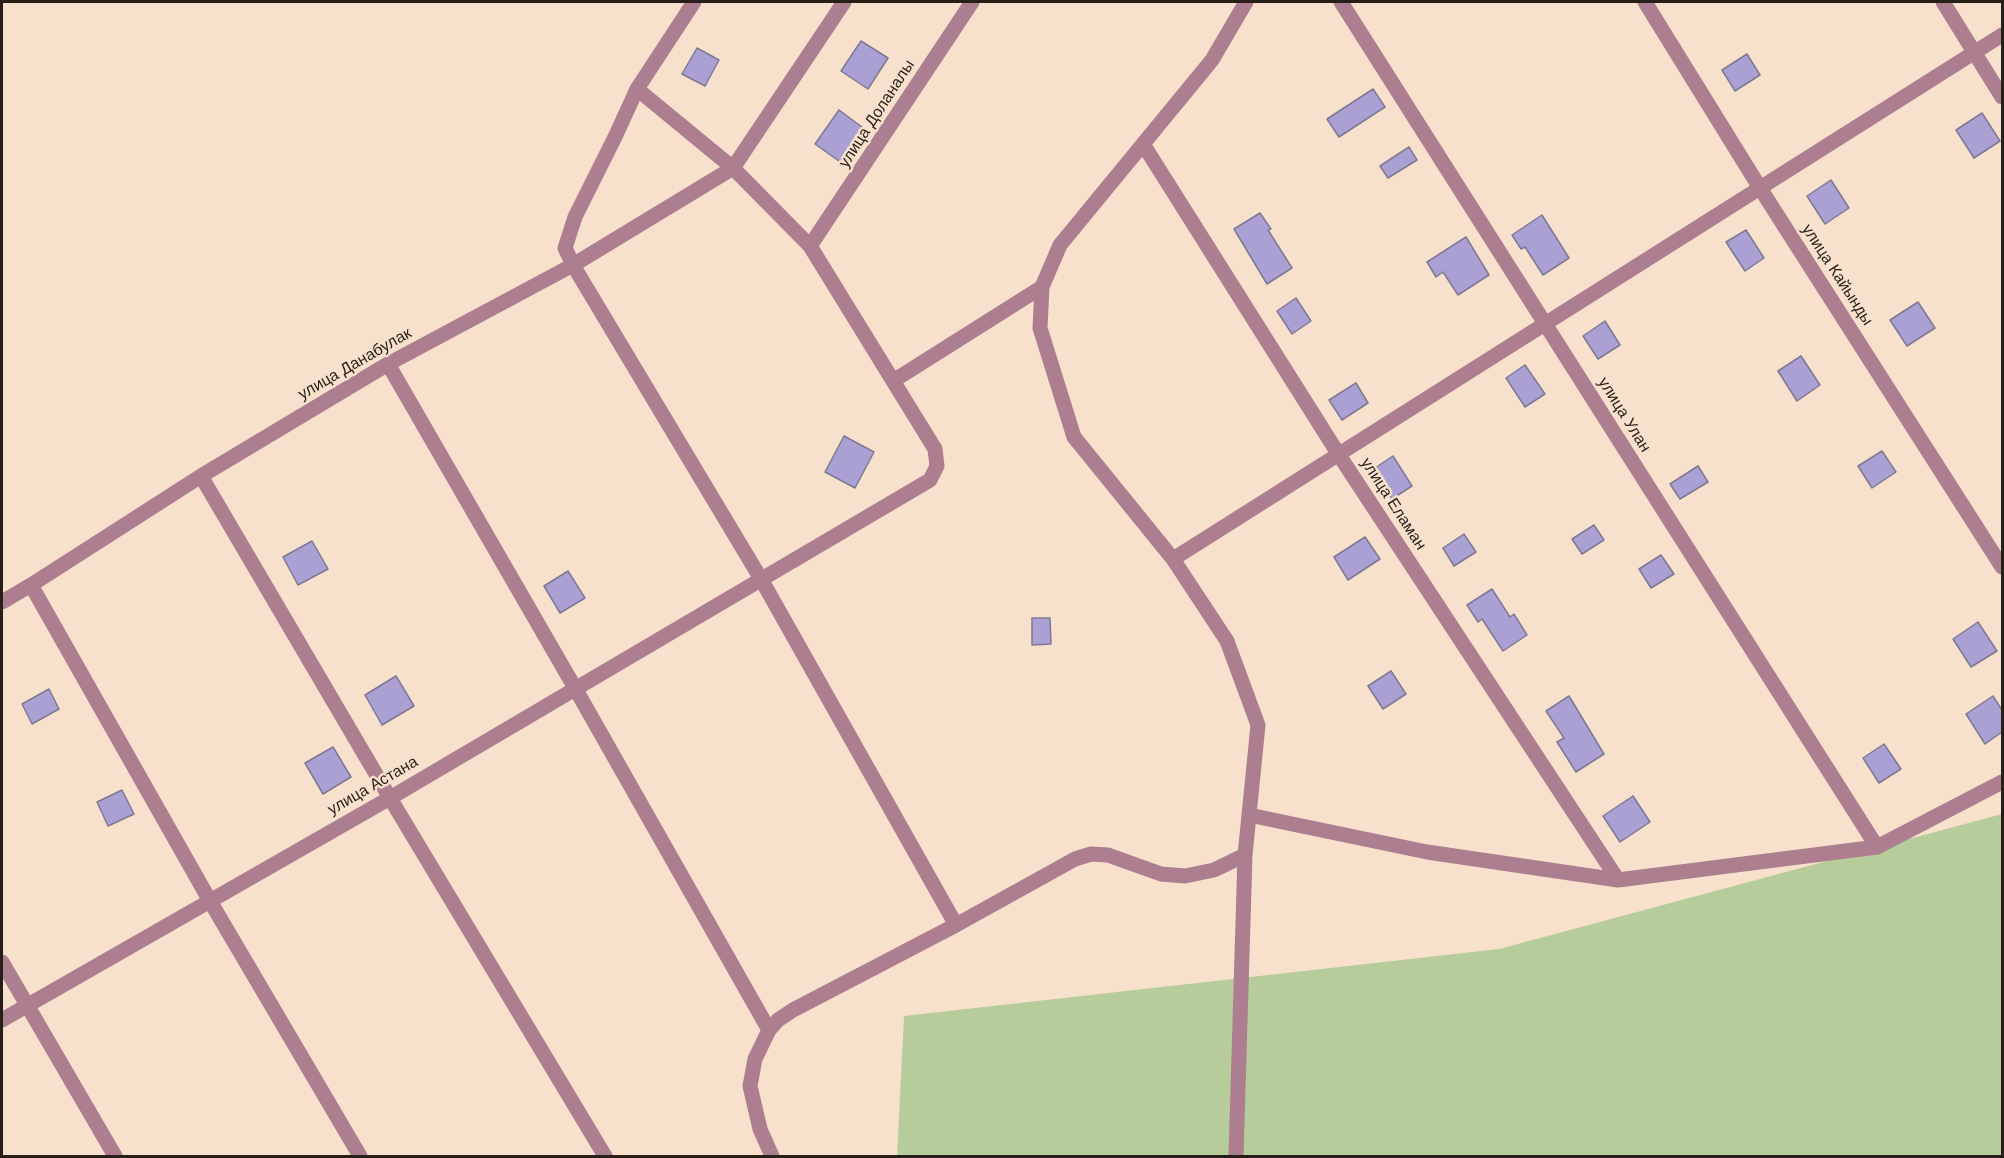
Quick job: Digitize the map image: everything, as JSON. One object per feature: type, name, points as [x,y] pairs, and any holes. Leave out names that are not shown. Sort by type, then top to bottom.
[{"type":"street","points":[[694,2],[637,89],[574,217],[565,248],[761,579],[956,925]]},
{"type":"street","points":[[733,168],[844,2]]},
{"type":"street","name":"улица Доланалы","points":[[810,246],[972,2]]},
{"type":"street","points":[[1236,1156],[1245,855],[1258,724],[1227,641],[1173,560],[1074,437],[1040,328],[1042,287],[1060,245],[1212,60],[1246,2]]},
{"type":"street","name":"улица Улан","points":[[1341,2],[1876,847]]},
{"type":"street","name":"улица Кайынды","points":[[1645,2],[1760,188],[2002,567]]},
{"type":"street","points":[[1943,2],[2002,97]]},
{"type":"street","points":[[1173,560],[2002,35]]},
{"type":"street","name":"улица Астана","points":[[2,1020],[390,798],[930,480],[937,466],[935,449],[810,246],[733,168],[637,89]]},
{"type":"street","name":"улица Еламан","points":[[1143,144],[1339,455],[1618,880]]},
{"type":"street","name":"улица Данабулак","points":[[2,602],[201,476],[388,364],[573,265],[733,168]]},
{"type":"street","points":[[893,381],[1042,287]]},
{"type":"street","points":[[388,364],[576,688],[769,1030]]},
{"type":"street","points":[[201,476],[390,798],[605,1156]]},
{"type":"street","points":[[31,585],[210,901],[360,1156]]},
{"type":"street","points":[[1249,814],[1427,852],[1618,880],[1876,847],[2002,782]]},
{"type":"street","points":[[772,1156],[760,1129],[750,1086],[755,1059],[769,1030],[778,1020],[793,1010],[956,925],[1075,859],[1091,854],[1108,855],[1161,874],[1185,876],[1214,870],[1245,855]]},
{"type":"street","points":[[2,962],[116,1156]]},
{"type":"green space","points":[[2002,814],[2002,1156],[897,1156],[904,1016],[1499,949]]},
{"type":"building","points":[[861,41],[888,58],[868,89],[841,71]]},
{"type":"building","points":[[697,48],[719,60],[705,86],[682,74]]},
{"type":"building","points":[[1747,54],[1760,75],[1735,91],[1722,70]]},
{"type":"building","points":[[1373,89],[1385,107],[1339,137],[1327,119]]},
{"type":"building","points":[[839,110],[866,130],[843,164],[815,144]]},
{"type":"building","points":[[1982,113],[2000,141],[1974,158],[1956,130]]},
{"type":"building","points":[[1409,147],[1417,160],[1388,178],[1380,166]]},
{"type":"building","points":[[1831,180],[1849,208],[1825,224],[1807,196]]},
{"type":"building","points":[[1260,213],[1292,268],[1267,284],[1234,229]]},
{"type":"building","points":[[1542,215],[1569,258],[1543,275],[1525,247],[1521,249],[1512,235]]},
{"type":"building","points":[[1746,230],[1764,258],[1745,271],[1726,242]]},
{"type":"building","points":[[1466,237],[1489,275],[1458,295],[1443,272],[1436,277],[1427,262]]},
{"type":"building","points":[[1296,298],[1311,321],[1292,334],[1277,311]]},
{"type":"building","points":[[1918,302],[1935,328],[1907,346],[1890,320]]},
{"type":"building","points":[[1605,321],[1620,345],[1598,359],[1583,336]]},
{"type":"building","points":[[1801,356],[1820,385],[1797,401],[1778,371]]},
{"type":"building","points":[[1525,365],[1545,394],[1525,407],[1506,378]]},
{"type":"building","points":[[1356,383],[1368,403],[1342,420],[1329,400]]},
{"type":"building","points":[[844,436],[874,452],[855,488],[825,472]]},
{"type":"building","points":[[1882,451],[1896,472],[1872,488],[1858,466]]},
{"type":"building","points":[[1393,456],[1412,486],[1392,499],[1372,470]]},
{"type":"building","points":[[1698,466],[1708,482],[1680,499],[1670,484]]},
{"type":"building","points":[[1594,525],[1604,540],[1582,554],[1572,539]]},
{"type":"building","points":[[1464,534],[1476,552],[1454,566],[1443,548]]},
{"type":"building","points":[[1365,537],[1380,559],[1348,580],[1334,557]]},
{"type":"building","points":[[312,541],[328,569],[298,585],[283,557]]},
{"type":"building","points":[[1661,555],[1674,574],[1651,588],[1639,569]]},
{"type":"building","points":[[568,571],[585,598],[560,613],[544,586]]},
{"type":"building","points":[[1492,589],[1510,617],[1514,614],[1527,635],[1503,651],[1482,619],[1478,622],[1467,605]]},
{"type":"building","points":[[1032,618],[1050,618],[1051,644],[1032,645]]},
{"type":"building","points":[[1978,622],[1997,651],[1971,667],[1953,639]]},
{"type":"building","points":[[1391,671],[1406,694],[1383,709],[1368,686]]},
{"type":"building","points":[[396,676],[414,706],[382,725],[365,695]]},
{"type":"building","points":[[49,689],[59,709],[32,724],[22,704]]},
{"type":"building","points":[[1569,696],[1604,754],[1576,772],[1557,742],[1564,738],[1546,711]]},
{"type":"building","points":[[1993,696],[2002,710],[2002,732],[1985,744],[1966,714]]},
{"type":"building","points":[[1884,744],[1901,769],[1879,783],[1863,758]]},
{"type":"building","points":[[333,747],[351,777],[323,794],[305,763]]},
{"type":"building","points":[[122,790],[134,814],[108,826],[97,802]]},
{"type":"building","points":[[1633,796],[1650,822],[1620,842],[1603,816]]}]
